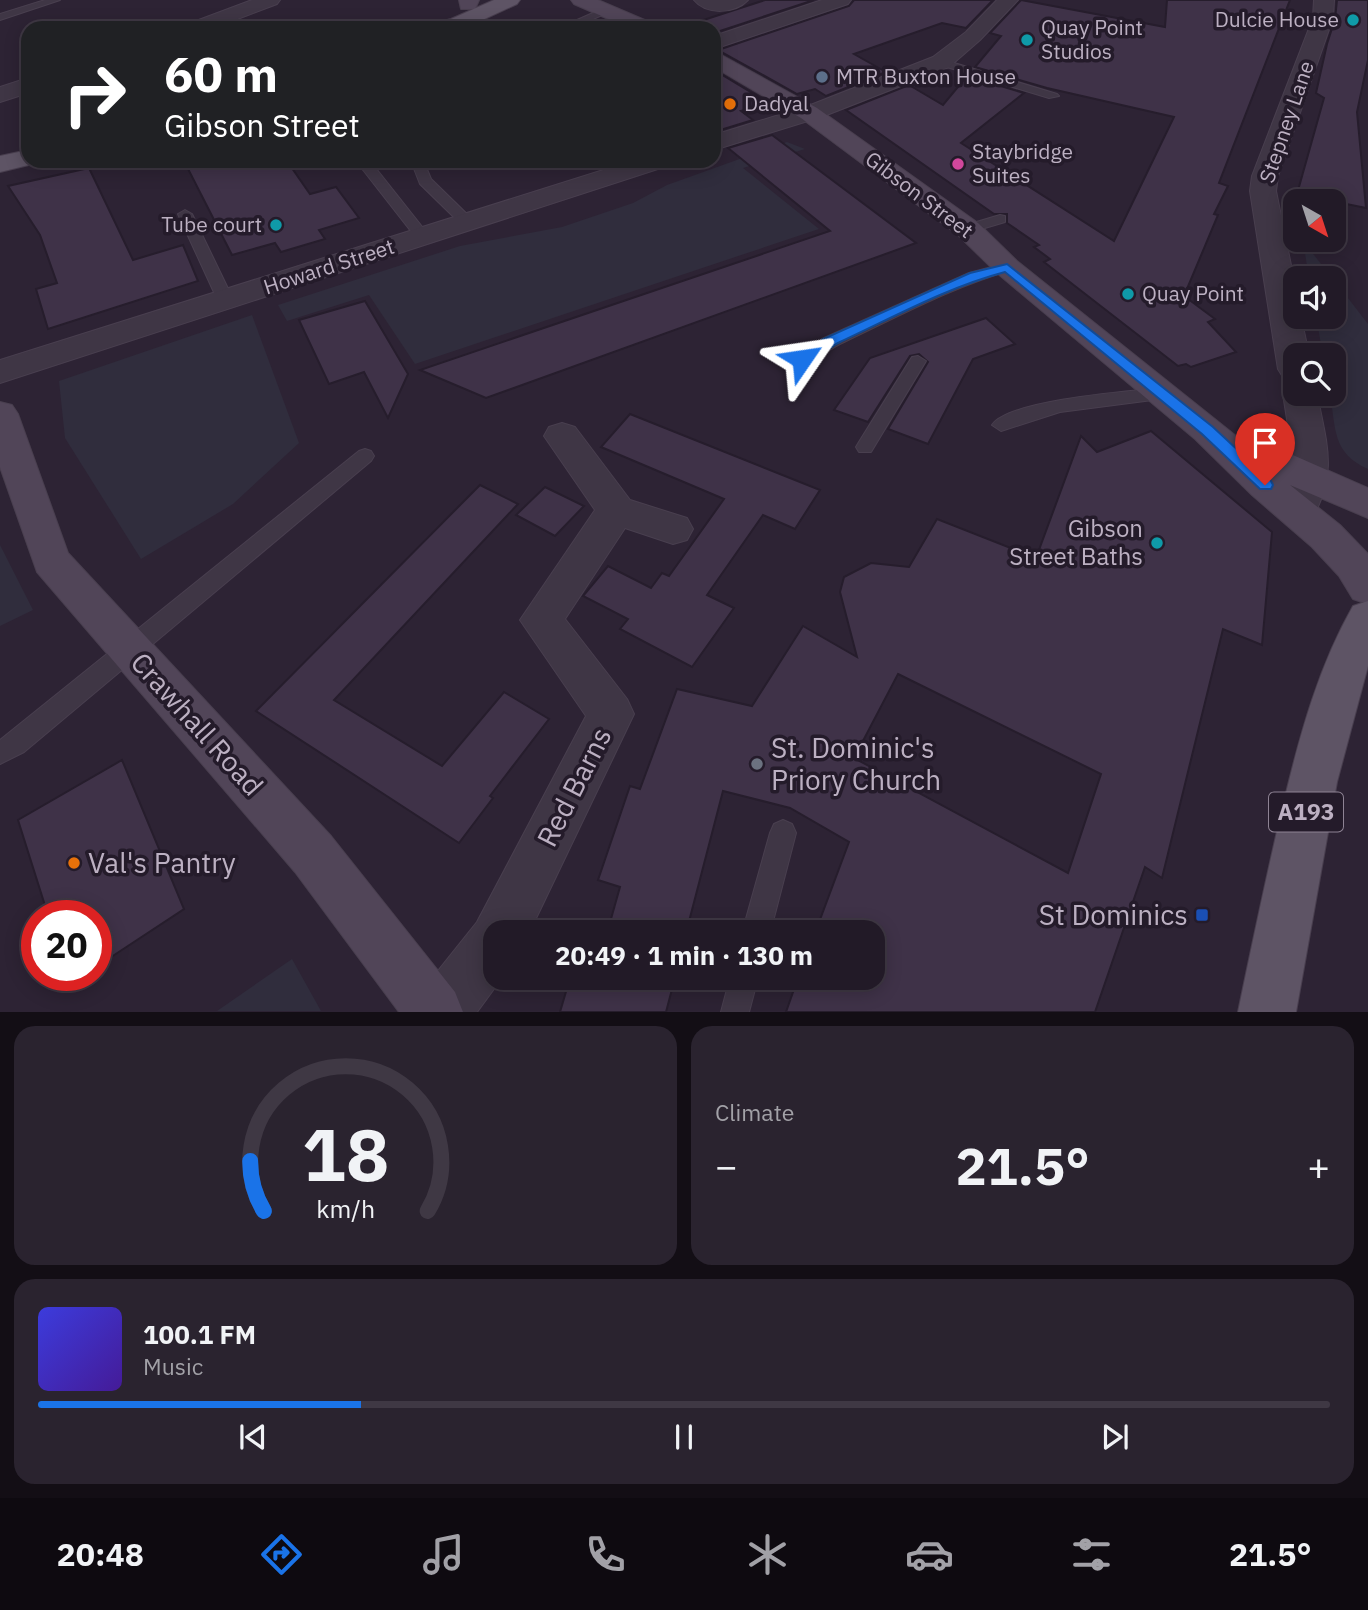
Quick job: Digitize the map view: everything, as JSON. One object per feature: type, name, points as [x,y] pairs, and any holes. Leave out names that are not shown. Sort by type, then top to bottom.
[{"type":"main road","points":[[464,21],[510,0]]},
{"type":"main road","points":[[581,0],[630,21]]},
{"type":"main road","points":[[435,21],[472,2]]},
{"type":"main road","name":"Gibson Street","points":[[721,62],[809,113],[968,229],[1007,267],[1162,394],[1208,430],[1303,495],[1368,587]]},
{"type":"main road","points":[[0,163],[21,159]]},
{"type":"main road","name":"Crawhall Road","points":[[0,414],[51,561],[313,854],[435,1012]]},
{"type":"main road","name":"Gibson Street","points":[[1303,495],[1368,504]]},
{"type":"main road","name":"A193","points":[[1267,1012],[1308,800],[1348,657],[1368,619]]},
{"type":"street","points":[[214,21],[270,0]]},
{"type":"street","points":[[704,0],[719,6],[737,0]]},
{"type":"street","points":[[721,41],[841,0]]},
{"type":"street","points":[[721,141],[809,113],[941,62],[973,36],[1007,0]]},
{"type":"street","name":"Stepney Lane","points":[[1290,343],[1263,191],[1265,176],[1323,18],[1324,0]]},
{"type":"street","points":[[0,95],[21,88]]},
{"type":"street","name":"Howard Street","points":[[0,372],[637,168]]},
{"type":"street","points":[[1302,406],[1311,457],[1303,495]]},
{"type":"street","points":[[562,436],[617,510],[673,529]]},
{"type":"street","name":"Red Barns","points":[[507,920],[611,714],[541,620],[617,510]]},
{"type":"street","points":[[441,1012],[483,958]]},
{"type":"lane","points":[[0,8],[27,0]]},
{"type":"lane","points":[[0,17],[55,0]]},
{"type":"lane","points":[[581,21],[606,11]]},
{"type":"lane","points":[[941,62],[1053,96]]},
{"type":"lane","points":[[369,168],[422,236]]},
{"type":"lane","points":[[420,168],[425,181],[467,222]]},
{"type":"lane","points":[[185,214],[226,301]]},
{"type":"lane","points":[[968,229],[1000,219]]},
{"type":"lane","points":[[802,359],[828,342],[974,276],[1007,267]]},
{"type":"lane","points":[[865,447],[918,361]]},
{"type":"lane","points":[[1001,425],[1023,415],[1090,400],[1162,394]]},
{"type":"lane","points":[[0,753],[16,744],[365,456]]},
{"type":"lane","points":[[760,920],[783,833]]},
{"type":"lane","points":[[735,1012],[741,990]]},
{"type":"shaded area","points":[[787,142],[805,149],[743,168],[819,229],[415,364],[369,295],[287,321],[278,305],[460,246],[562,227],[633,203],[667,185],[721,168],[721,166]]},
{"type":"shaded area","points":[[1305,252],[1312,252],[1323,266],[1307,266]]},
{"type":"shaded area","points":[[1346,296],[1368,324],[1368,469],[1348,455],[1335,429],[1332,406],[1346,406],[1346,343],[1321,343],[1318,329],[1346,329]]},
{"type":"shaded area","points":[[252,315],[299,443],[233,504],[141,559],[65,438],[59,381]]},
{"type":"shaded area","points":[[0,545],[33,610],[0,626]]},
{"type":"shaded area","points":[[292,959],[321,1011],[217,1011]]},
{"type":"building","points":[[765,0],[814,0],[721,31],[721,21],[700,21]]},
{"type":"building","points":[[854,0],[993,0],[966,28],[942,23],[854,54],[886,72],[826,96],[815,89],[797,94],[721,52],[721,49],[849,6]]},
{"type":"building","points":[[1021,0],[1165,27],[1167,0],[1290,0],[1219,183],[1228,186],[1214,214],[1218,215],[1184,296],[1215,319],[1208,322],[1236,352],[1191,367],[1186,364],[1178,366],[1044,262],[1050,259],[1034,247],[1039,245],[1007,223],[1007,214],[994,214],[846,110],[909,85],[943,105],[967,76],[1024,93],[961,143],[1114,241],[1174,117],[1047,88],[975,67],[1001,36],[990,33]]},
{"type":"building","points":[[1337,0],[1368,0],[1368,60],[1357,112],[1366,208],[1346,204],[1346,189],[1298,189],[1324,98],[1316,93],[1335,19]]},
{"type":"building","points":[[721,74],[769,103],[741,111],[753,120],[721,130]]},
{"type":"building","points":[[772,135],[916,243],[486,398],[420,370],[830,231],[728,148]]},
{"type":"building","points":[[89,168],[133,260],[183,245],[198,281],[48,329],[36,289],[57,283],[40,235],[8,186]]},
{"type":"building","points":[[188,168],[292,168],[310,194],[336,187],[359,218],[319,230],[325,239],[281,252],[275,243],[232,255]]},
{"type":"building","points":[[365,301],[408,374],[388,418],[364,372],[329,384],[299,320]]},
{"type":"building","points":[[986,318],[1015,344],[973,359],[928,444],[888,429],[928,362],[919,354],[910,356],[868,422],[834,410],[870,358]]},
{"type":"building","points":[[630,414],[820,490],[795,529],[763,515],[707,595],[734,608],[692,667],[620,629],[628,619],[583,596],[608,566],[651,588],[662,573],[669,576],[724,499],[601,447]]},
{"type":"building","name":"St. Dominic's Priory Church","points":[[1151,431],[1272,532],[1262,645],[1223,629],[1162,878],[1145,867],[1095,1012],[786,1012],[794,990],[885,990],[885,920],[820,920],[849,842],[790,808],[723,791],[689,920],[611,920],[620,887],[598,880],[630,786],[640,789],[677,689],[752,706],[803,626],[857,657],[840,592],[844,577],[871,563],[909,567],[937,519],[1036,558],[1081,436],[1097,452]],"holes":[[[898,674],[1101,774],[1068,873],[854,758]]]},
{"type":"building","points":[[480,485],[518,504],[334,700],[442,766],[504,692],[549,719],[490,796],[493,798],[459,843],[256,711]]},
{"type":"building","points":[[545,487],[584,506],[555,536],[516,515]]},
{"type":"building","points":[[122,760],[184,909],[112,956],[112,900],[43,900],[18,820]]},
{"type":"building","points":[[566,990],[672,990],[666,1012],[560,1012]]},
{"type":"place","name":"Dulcie House","points":[[1353,20]]},
{"type":"place","name":"Quay Point Studios","points":[[1027,40]]},
{"type":"place","name":"MTR Buxton House","points":[[822,77]]},
{"type":"place","name":"Dadyal","points":[[730,104]]},
{"type":"place","name":"Staybridge Suites","points":[[958,164]]},
{"type":"place","name":"Tube court","points":[[276,225]]},
{"type":"place","name":"Quay Point","points":[[1128,294]]},
{"type":"place","name":"Gibson Street Baths","points":[[1157,543]]},
{"type":"place","name":"St. Dominic's Priory Church","points":[[757,764]]},
{"type":"place","name":"Val's Pantry","points":[[74,863]]},
{"type":"place","name":"St Dominics","points":[[1202,915]]},
{"type":"route","points":[[802,359],[828,342],[974,276],[1007,267],[1208,430],[1265,485]]}]
